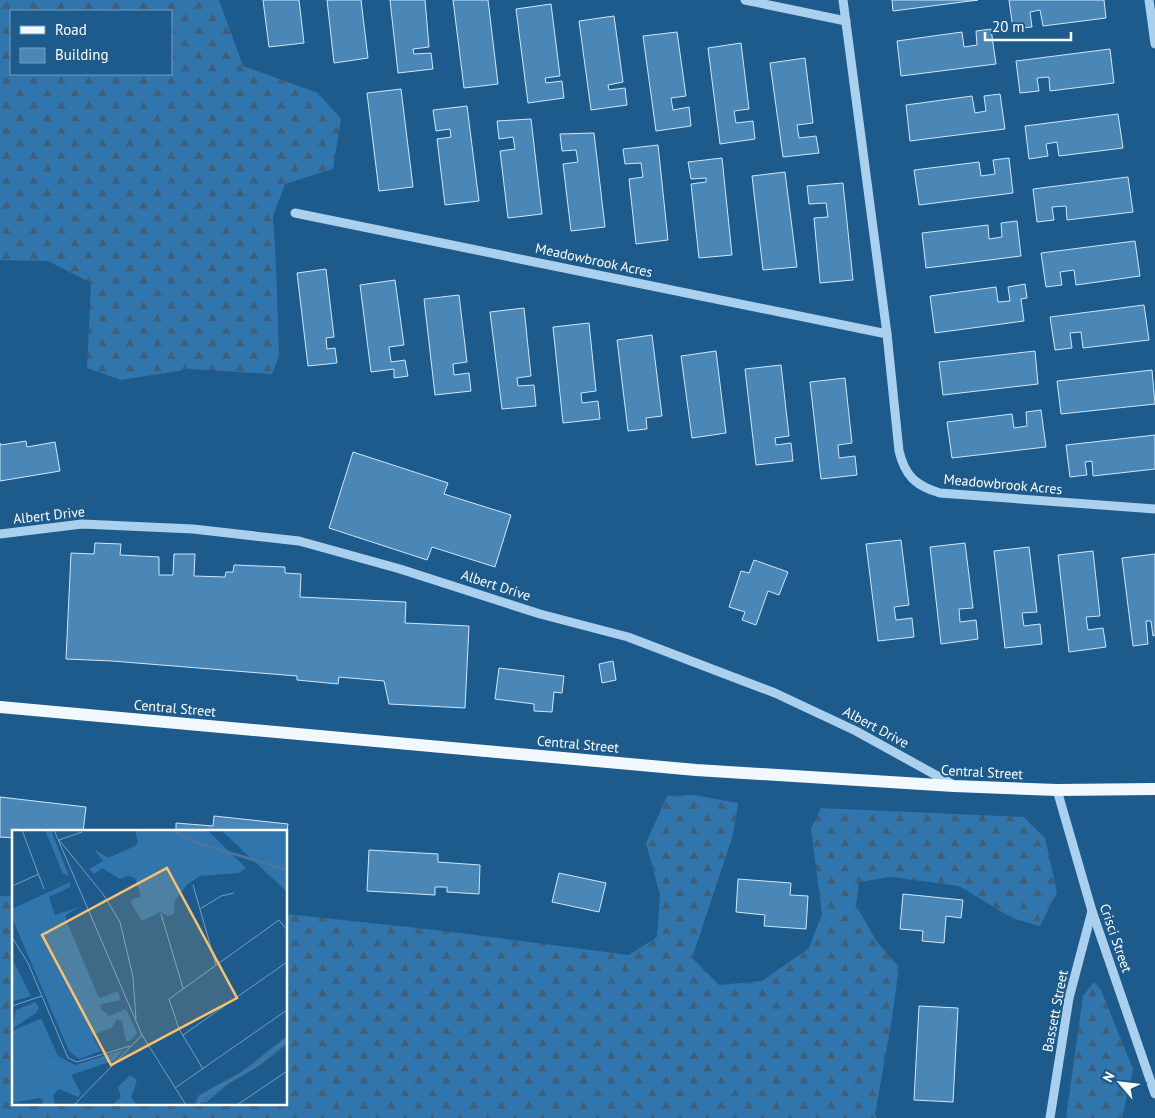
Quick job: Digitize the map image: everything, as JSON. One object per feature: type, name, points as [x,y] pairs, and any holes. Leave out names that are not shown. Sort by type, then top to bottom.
[{"type":"main road","name":"Central Street","points":[[0,707],[696,770],[954,786],[1057,790],[1155,790]]},
{"type":"street","points":[[745,0],[846,21]]},
{"type":"street","name":"Meadowbrook Acres","points":[[843,0],[888,334],[899,451],[906,472],[921,486],[935,492],[951,495],[1155,509]]},
{"type":"street","points":[[1149,0],[1155,44]]},
{"type":"street","name":"Meadowbrook Acres","points":[[295,213],[888,334]]},
{"type":"street","name":"Albert Drive","points":[[0,534],[82,524],[192,529],[299,541],[400,569],[540,614],[628,636],[775,693],[856,731],[954,786]]},
{"type":"street","name":"Crisci Street","points":[[1057,790],[1092,911],[1155,1094]]},
{"type":"street","name":"Bassett Street","points":[[1050,1118],[1069,998],[1092,911]]},
{"type":"green space","points":[[0,0],[219,0],[243,66],[318,93],[341,119],[333,169],[285,184],[273,216],[279,357],[272,374],[190,369],[121,380],[87,368],[91,283],[48,261],[0,260]]},
{"type":"green space","points":[[694,795],[738,803],[733,835],[692,958],[719,985],[762,981],[809,948],[822,914],[811,829],[821,808],[1024,817],[1045,838],[1057,892],[1040,926],[1012,918],[959,886],[891,877],[859,882],[856,905],[877,942],[899,967],[875,1115],[877,1118],[0,1118],[0,896],[12,896],[12,1106],[288,1106],[288,914],[436,930],[629,955],[657,937],[660,895],[646,843],[667,796]]},
{"type":"green space","points":[[1094,982],[1101,990],[1133,1069],[1122,1118],[1066,1118],[1083,996]]},
{"type":"building","points":[[263,0],[299,0],[304,43],[269,47]]},
{"type":"building","points":[[327,0],[361,0],[368,58],[334,63]]},
{"type":"building","points":[[390,0],[425,0],[429,47],[413,49],[414,54],[431,53],[433,69],[398,73]]},
{"type":"building","points":[[453,0],[488,0],[498,84],[464,88]]},
{"type":"building","points":[[892,0],[978,0],[893,11]]},
{"type":"building","points":[[1009,0],[1104,0],[1106,18],[1043,26],[1040,10],[1030,12],[1032,27],[1013,29]]},
{"type":"building","points":[[551,4],[560,76],[545,78],[546,83],[562,81],[564,98],[528,103],[516,9]]},
{"type":"building","points":[[614,16],[623,82],[608,85],[609,90],[625,88],[627,105],[591,110],[579,21]]},
{"type":"building","points":[[991,29],[996,64],[901,76],[897,41],[962,32],[964,47],[977,45],[976,31]]},
{"type":"building","points":[[677,32],[686,96],[671,98],[673,110],[689,107],[691,126],[656,131],[643,36]]},
{"type":"building","points":[[741,43],[749,109],[734,111],[736,123],[753,121],[755,139],[720,144],[708,48]]},
{"type":"building","points":[[1110,49],[1114,83],[1050,91],[1049,77],[1037,78],[1039,91],[1020,93],[1016,61]]},
{"type":"building","points":[[805,58],[813,123],[797,125],[799,138],[816,136],[819,153],[783,157],[770,63]]},
{"type":"building","points":[[401,89],[413,187],[379,191],[367,93]]},
{"type":"building","points":[[1000,94],[1005,129],[910,141],[906,105],[972,96],[975,113],[986,111],[984,96]]},
{"type":"building","points":[[467,106],[479,201],[445,205],[437,139],[451,137],[450,129],[436,131],[433,110]]},
{"type":"building","points":[[1118,114],[1123,148],[1059,156],[1057,142],[1046,144],[1048,156],[1029,159],[1025,126]]},
{"type":"building","points":[[531,119],[542,214],[508,218],[500,151],[515,149],[513,137],[499,139],[497,121]]},
{"type":"building","points":[[594,133],[605,227],[571,231],[563,164],[578,162],[576,150],[562,151],[560,134]]},
{"type":"building","points":[[658,145],[668,240],[636,244],[629,179],[643,177],[641,163],[625,164],[623,149]]},
{"type":"building","points":[[722,158],[732,255],[699,258],[691,184],[706,182],[706,178],[691,179],[688,162]]},
{"type":"building","points":[[1009,158],[1013,193],[919,205],[914,170],[979,162],[981,176],[995,174],[993,160]]},
{"type":"building","points":[[785,172],[797,267],[763,270],[752,176]]},
{"type":"building","points":[[1128,177],[1133,212],[1067,220],[1066,206],[1052,207],[1054,220],[1037,222],[1033,189]]},
{"type":"building","points":[[843,183],[853,280],[820,283],[814,218],[828,217],[826,203],[809,204],[807,186]]},
{"type":"building","points":[[1017,221],[1021,256],[926,268],[922,233],[988,225],[989,239],[1002,237],[1001,223]]},
{"type":"building","points":[[1135,241],[1140,276],[1076,285],[1074,270],[1060,272],[1062,285],[1046,287],[1041,253]]},
{"type":"building","points":[[326,269],[334,337],[326,338],[327,349],[335,348],[337,363],[308,366],[297,273]]},
{"type":"building","points":[[395,280],[404,345],[389,347],[391,362],[405,360],[408,376],[394,378],[394,369],[371,372],[360,285]]},
{"type":"building","points":[[1025,284],[1027,298],[1021,299],[1024,321],[935,333],[930,296],[996,287],[998,302],[1010,301],[1008,287]]},
{"type":"building","points":[[459,295],[467,362],[453,364],[454,375],[469,373],[471,391],[435,395],[424,299]]},
{"type":"building","points":[[1144,305],[1149,340],[1083,348],[1081,332],[1070,333],[1072,348],[1055,350],[1050,317]]},
{"type":"building","points":[[524,308],[531,376],[517,378],[518,386],[534,385],[536,406],[502,409],[490,312]]},
{"type":"building","points":[[589,323],[596,391],[581,393],[582,403],[598,401],[600,419],[563,423],[553,327]]},
{"type":"building","points":[[652,335],[662,416],[646,418],[647,429],[628,431],[617,340]]},
{"type":"building","points":[[716,351],[726,433],[692,438],[681,356]]},
{"type":"building","points":[[1035,351],[1038,384],[943,395],[939,362]]},
{"type":"building","points":[[781,365],[789,436],[775,438],[776,445],[791,443],[793,461],[756,465],[745,369]]},
{"type":"building","points":[[1152,370],[1155,404],[1061,414],[1057,381]]},
{"type":"building","points":[[845,378],[852,443],[838,445],[839,458],[855,456],[857,475],[821,479],[810,382]]},
{"type":"building","points":[[1041,410],[1046,447],[952,458],[947,422],[1012,414],[1014,428],[1027,426],[1026,412]]},
{"type":"building","points":[[1155,435],[1155,469],[1093,476],[1092,461],[1085,462],[1087,475],[1070,477],[1066,445]]},
{"type":"building","points":[[26,441],[27,447],[55,442],[60,471],[0,481],[0,443],[1,445]]},
{"type":"building","points":[[353,452],[448,483],[444,494],[511,515],[495,567],[432,547],[427,560],[329,528]]},
{"type":"building","points":[[901,540],[909,605],[894,607],[896,620],[912,618],[914,637],[878,641],[866,544]]},
{"type":"building","points":[[95,543],[121,544],[120,555],[159,557],[159,575],[173,575],[174,554],[195,554],[194,576],[225,577],[226,572],[233,572],[234,565],[285,567],[285,573],[301,574],[300,597],[406,602],[405,623],[469,626],[465,708],[389,704],[384,681],[339,677],[338,684],[297,680],[297,676],[66,659],[71,553],[94,554]]},
{"type":"building","points":[[965,543],[973,608],[959,609],[960,622],[976,620],[978,639],[941,644],[930,547]]},
{"type":"building","points":[[1029,547],[1037,612],[1022,613],[1024,626],[1040,624],[1042,644],[1005,648],[994,551]]},
{"type":"building","points":[[1093,551],[1100,616],[1086,617],[1088,630],[1103,628],[1106,647],[1069,652],[1058,555]]},
{"type":"building","points":[[1155,554],[1155,635],[1153,636],[1151,621],[1146,621],[1148,644],[1133,646],[1122,558]]},
{"type":"building","points":[[754,560],[788,572],[779,595],[768,591],[756,625],[742,620],[745,612],[729,607],[741,571],[749,573]]},
{"type":"building","points":[[613,661],[616,680],[602,683],[599,664]]},
{"type":"building","points":[[499,668],[564,676],[562,693],[554,692],[552,712],[534,711],[534,704],[495,699]]},
{"type":"building","points":[[0,797],[86,807],[83,830],[12,830],[12,838],[0,837]]},
{"type":"building","points":[[214,816],[288,824],[287,830],[176,830],[176,823],[213,826]]},
{"type":"building","points":[[369,850],[438,854],[438,862],[480,865],[479,894],[447,892],[447,887],[435,887],[435,895],[367,891]]},
{"type":"building","points":[[559,873],[606,883],[599,912],[552,902]]},
{"type":"building","points":[[738,879],[791,883],[790,895],[808,896],[806,929],[764,926],[765,915],[736,912]]},
{"type":"building","points":[[903,894],[963,900],[961,918],[946,916],[944,943],[922,941],[923,931],[900,929]]},
{"type":"building","points":[[919,1006],[958,1008],[953,1102],[914,1100]]}]
